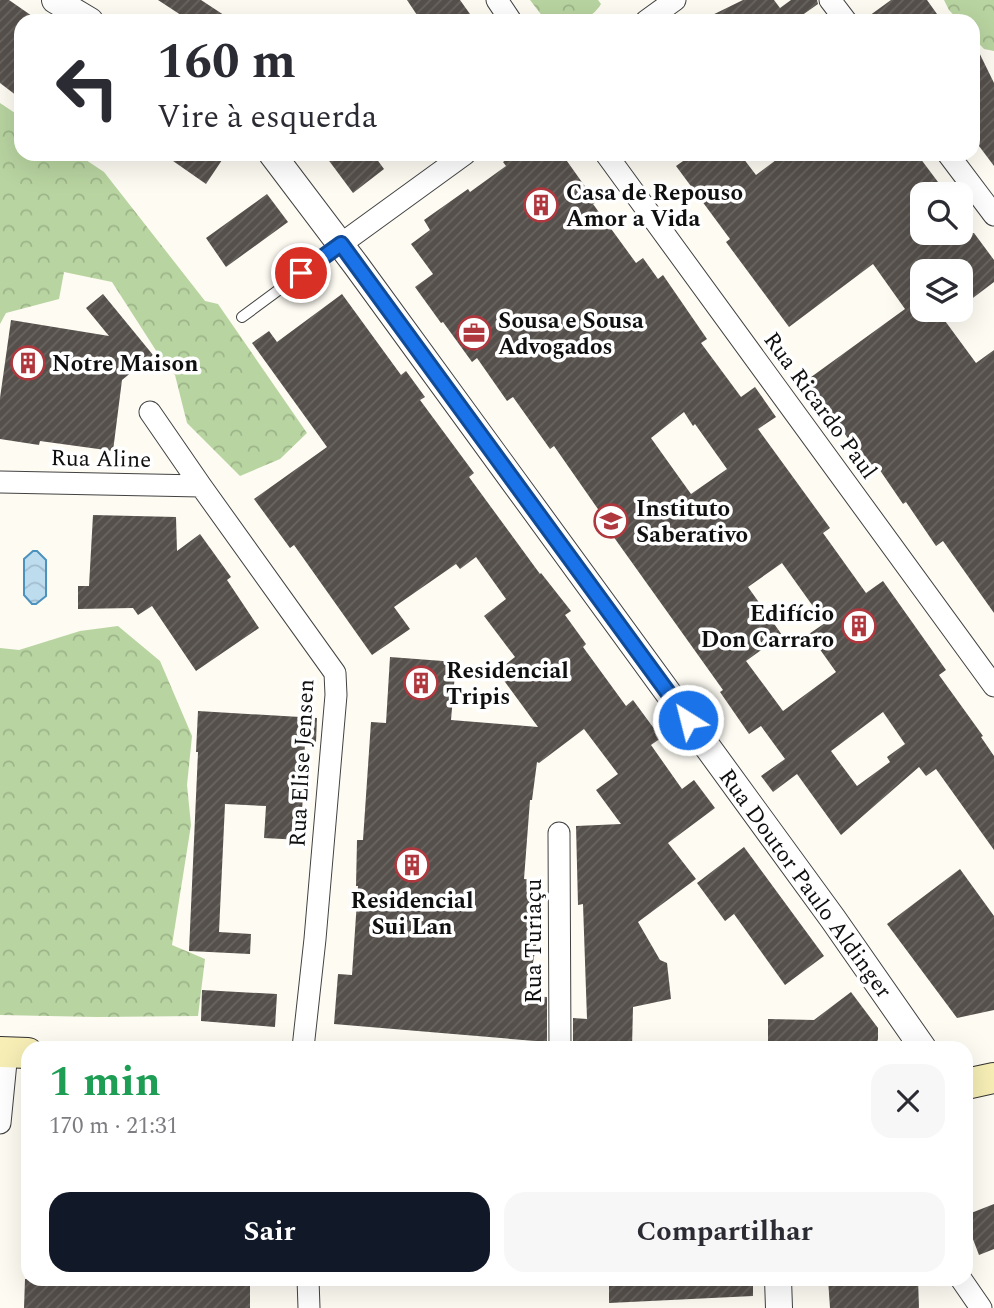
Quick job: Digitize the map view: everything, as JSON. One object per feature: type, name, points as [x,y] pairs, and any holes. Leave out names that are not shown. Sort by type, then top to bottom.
[{"type":"main road","points":[[973,1082],[994,1078]]},
{"type":"street","points":[[55,0],[78,14]]},
{"type":"street","points":[[656,14],[675,0]]},
{"type":"street","points":[[830,0],[841,14]]},
{"type":"street","name":"Rua Doutor Paulo Aldinger","points":[[277,161],[341,244],[833,919],[918,1041]]},
{"type":"street","points":[[341,244],[455,161]]},
{"type":"street","name":"Rua Ricardo Paul","points":[[611,161],[994,686]]},
{"type":"street","points":[[952,161],[994,215]]},
{"type":"street","name":"Rua Elise Jensen","points":[[150,412],[335,673],[336,695],[304,1041]]},
{"type":"street","name":"Rua Aline","points":[[0,482],[201,486]]},
{"type":"street","name":"Rua Turiaçu","points":[[559,833],[560,1041]]},
{"type":"street","points":[[0,1124],[12,1053]]},
{"type":"street","points":[[307,1286],[309,1308]]},
{"type":"street","points":[[778,1286],[779,1308]]},
{"type":"street","points":[[966,1286],[981,1308]]},
{"type":"lane","points":[[242,317],[341,244]]},
{"type":"green space","points":[[530,0],[598,0],[601,4],[592,14],[541,14]]},
{"type":"green space","points":[[944,0],[994,0],[994,51],[984,49],[980,45],[980,14],[953,14]]},
{"type":"green space","points":[[0,103],[14,112],[14,161],[88,161],[104,172],[205,301],[218,304],[307,433],[280,459],[240,476],[187,423],[175,375],[164,363],[112,282],[64,272],[59,299],[6,313],[0,324]]},
{"type":"green space","points":[[118,626],[160,661],[192,736],[187,785],[191,825],[172,945],[205,959],[198,1016],[0,1015],[0,648],[19,650],[80,631]]},
{"type":"water","points":[[37,551],[46,560],[46,596],[36,604],[32,604],[24,595],[24,559]]},
{"type":"building","points":[[0,0],[9,0],[29,14],[14,14],[14,94],[0,83]]},
{"type":"building","points":[[158,0],[201,0],[222,14],[179,14]]},
{"type":"building","points":[[407,0],[460,0],[470,14],[416,14]]},
{"type":"building","points":[[743,0],[774,0],[780,8],[791,0],[817,0],[818,4],[804,14],[714,14]]},
{"type":"building","points":[[891,0],[927,0],[937,14],[872,14]]},
{"type":"building","points":[[980,54],[994,83],[994,166],[980,147]]},
{"type":"building","points":[[173,161],[221,161],[206,184]]},
{"type":"building","points":[[329,161],[378,161],[384,169],[353,193]]},
{"type":"building","points":[[504,161],[567,161],[596,202],[593,204],[636,263],[643,258],[658,279],[663,275],[707,339],[701,343],[741,397],[755,387],[776,417],[758,429],[830,528],[823,533],[866,593],[883,581],[946,670],[939,675],[983,736],[981,737],[994,756],[994,850],[936,769],[926,776],[919,767],[841,835],[797,774],[773,792],[761,776],[785,759],[761,726],[749,734],[720,692],[723,690],[596,515],[600,512],[554,446],[550,449],[513,397],[507,401],[477,358],[472,362],[415,287],[433,274],[411,244],[430,230],[424,220],[506,166]],"holes":[[[684,412],[693,426],[695,424],[727,469],[691,494],[651,438]],[[782,563],[825,623],[809,634],[836,672],[783,711],[746,661],[782,635],[748,587]],[[883,712],[905,744],[887,757],[890,762],[857,786],[831,751]]]},
{"type":"building","points":[[683,161],[745,161],[756,175],[775,161],[922,161],[938,182],[910,182],[910,245],[973,245],[974,233],[994,260],[994,282],[973,298],[973,259],[910,259],[910,322],[946,322],[976,363],[994,350],[994,613],[943,541],[936,546],[875,463],[868,467],[807,380],[905,309],[873,264],[789,327],[726,242],[730,239],[676,166]]},
{"type":"building","points":[[267,194],[288,222],[226,267],[206,238]]},
{"type":"building","points":[[103,294],[153,355],[122,380],[113,451],[40,441],[39,445],[0,439],[0,398],[11,320],[109,336],[86,308]]},
{"type":"building","points":[[342,294],[401,375],[406,371],[425,397],[420,400],[474,473],[469,477],[540,574],[571,611],[565,615],[586,644],[583,647],[626,706],[633,700],[661,738],[651,745],[682,789],[694,780],[715,808],[668,843],[696,879],[638,922],[660,960],[667,963],[671,999],[633,1007],[632,1041],[573,1041],[573,1018],[587,1019],[583,904],[578,905],[576,826],[621,824],[596,790],[618,774],[584,729],[537,762],[530,800],[524,879],[540,881],[535,917],[541,918],[527,996],[547,997],[547,1041],[334,1024],[338,974],[352,975],[358,886],[357,840],[363,840],[371,722],[386,723],[390,657],[456,662],[451,720],[538,727],[497,671],[515,657],[484,616],[506,599],[476,557],[460,569],[456,564],[394,607],[410,629],[372,655],[294,545],[290,548],[254,499],[327,447],[252,343],[269,331],[277,342]]},
{"type":"building","points":[[93,515],[176,517],[177,551],[200,534],[231,577],[227,580],[259,628],[196,671],[152,606],[138,615],[133,608],[78,609],[78,586],[89,586]]},
{"type":"building","points":[[198,711],[317,718],[316,742],[305,741],[301,840],[264,838],[266,806],[225,804],[219,932],[251,934],[250,954],[189,951]]},
{"type":"building","points":[[744,847],[824,956],[785,985],[734,914],[725,921],[697,883]]},
{"type":"building","points":[[960,869],[994,916],[994,1010],[957,1018],[887,924]]},
{"type":"building","points":[[202,990],[277,994],[275,1027],[201,1021]]},
{"type":"building","points":[[851,992],[878,1028],[878,1039],[768,1041],[768,1019],[814,1020]]},
{"type":"building","points":[[994,1204],[994,1249],[979,1255],[973,1239],[973,1212]]},
{"type":"building","points":[[25,1286],[250,1286],[250,1308],[24,1308]]},
{"type":"building","points":[[609,1286],[753,1286],[753,1296],[609,1303]]},
{"type":"building","points":[[828,1286],[918,1286],[919,1308],[830,1308]]},
{"type":"place","name":"Casa de Repouso Amor a Vida","points":[[541,205]]},
{"type":"place","name":"Sousa e Sousa Advogados","points":[[474,333]]},
{"type":"place","name":"Notre Maison","points":[[28,363]]},
{"type":"place","name":"Instituto Saberativo","points":[[611,521]]},
{"type":"place","name":"Edifício Don Carraro","points":[[859,626]]},
{"type":"place","name":"Residencial Tripis","points":[[421,683]]},
{"type":"place","name":"Residencial Sui Lan","points":[[412,865]]},
{"type":"route","points":[[301,273],[341,244],[688,720]]}]
